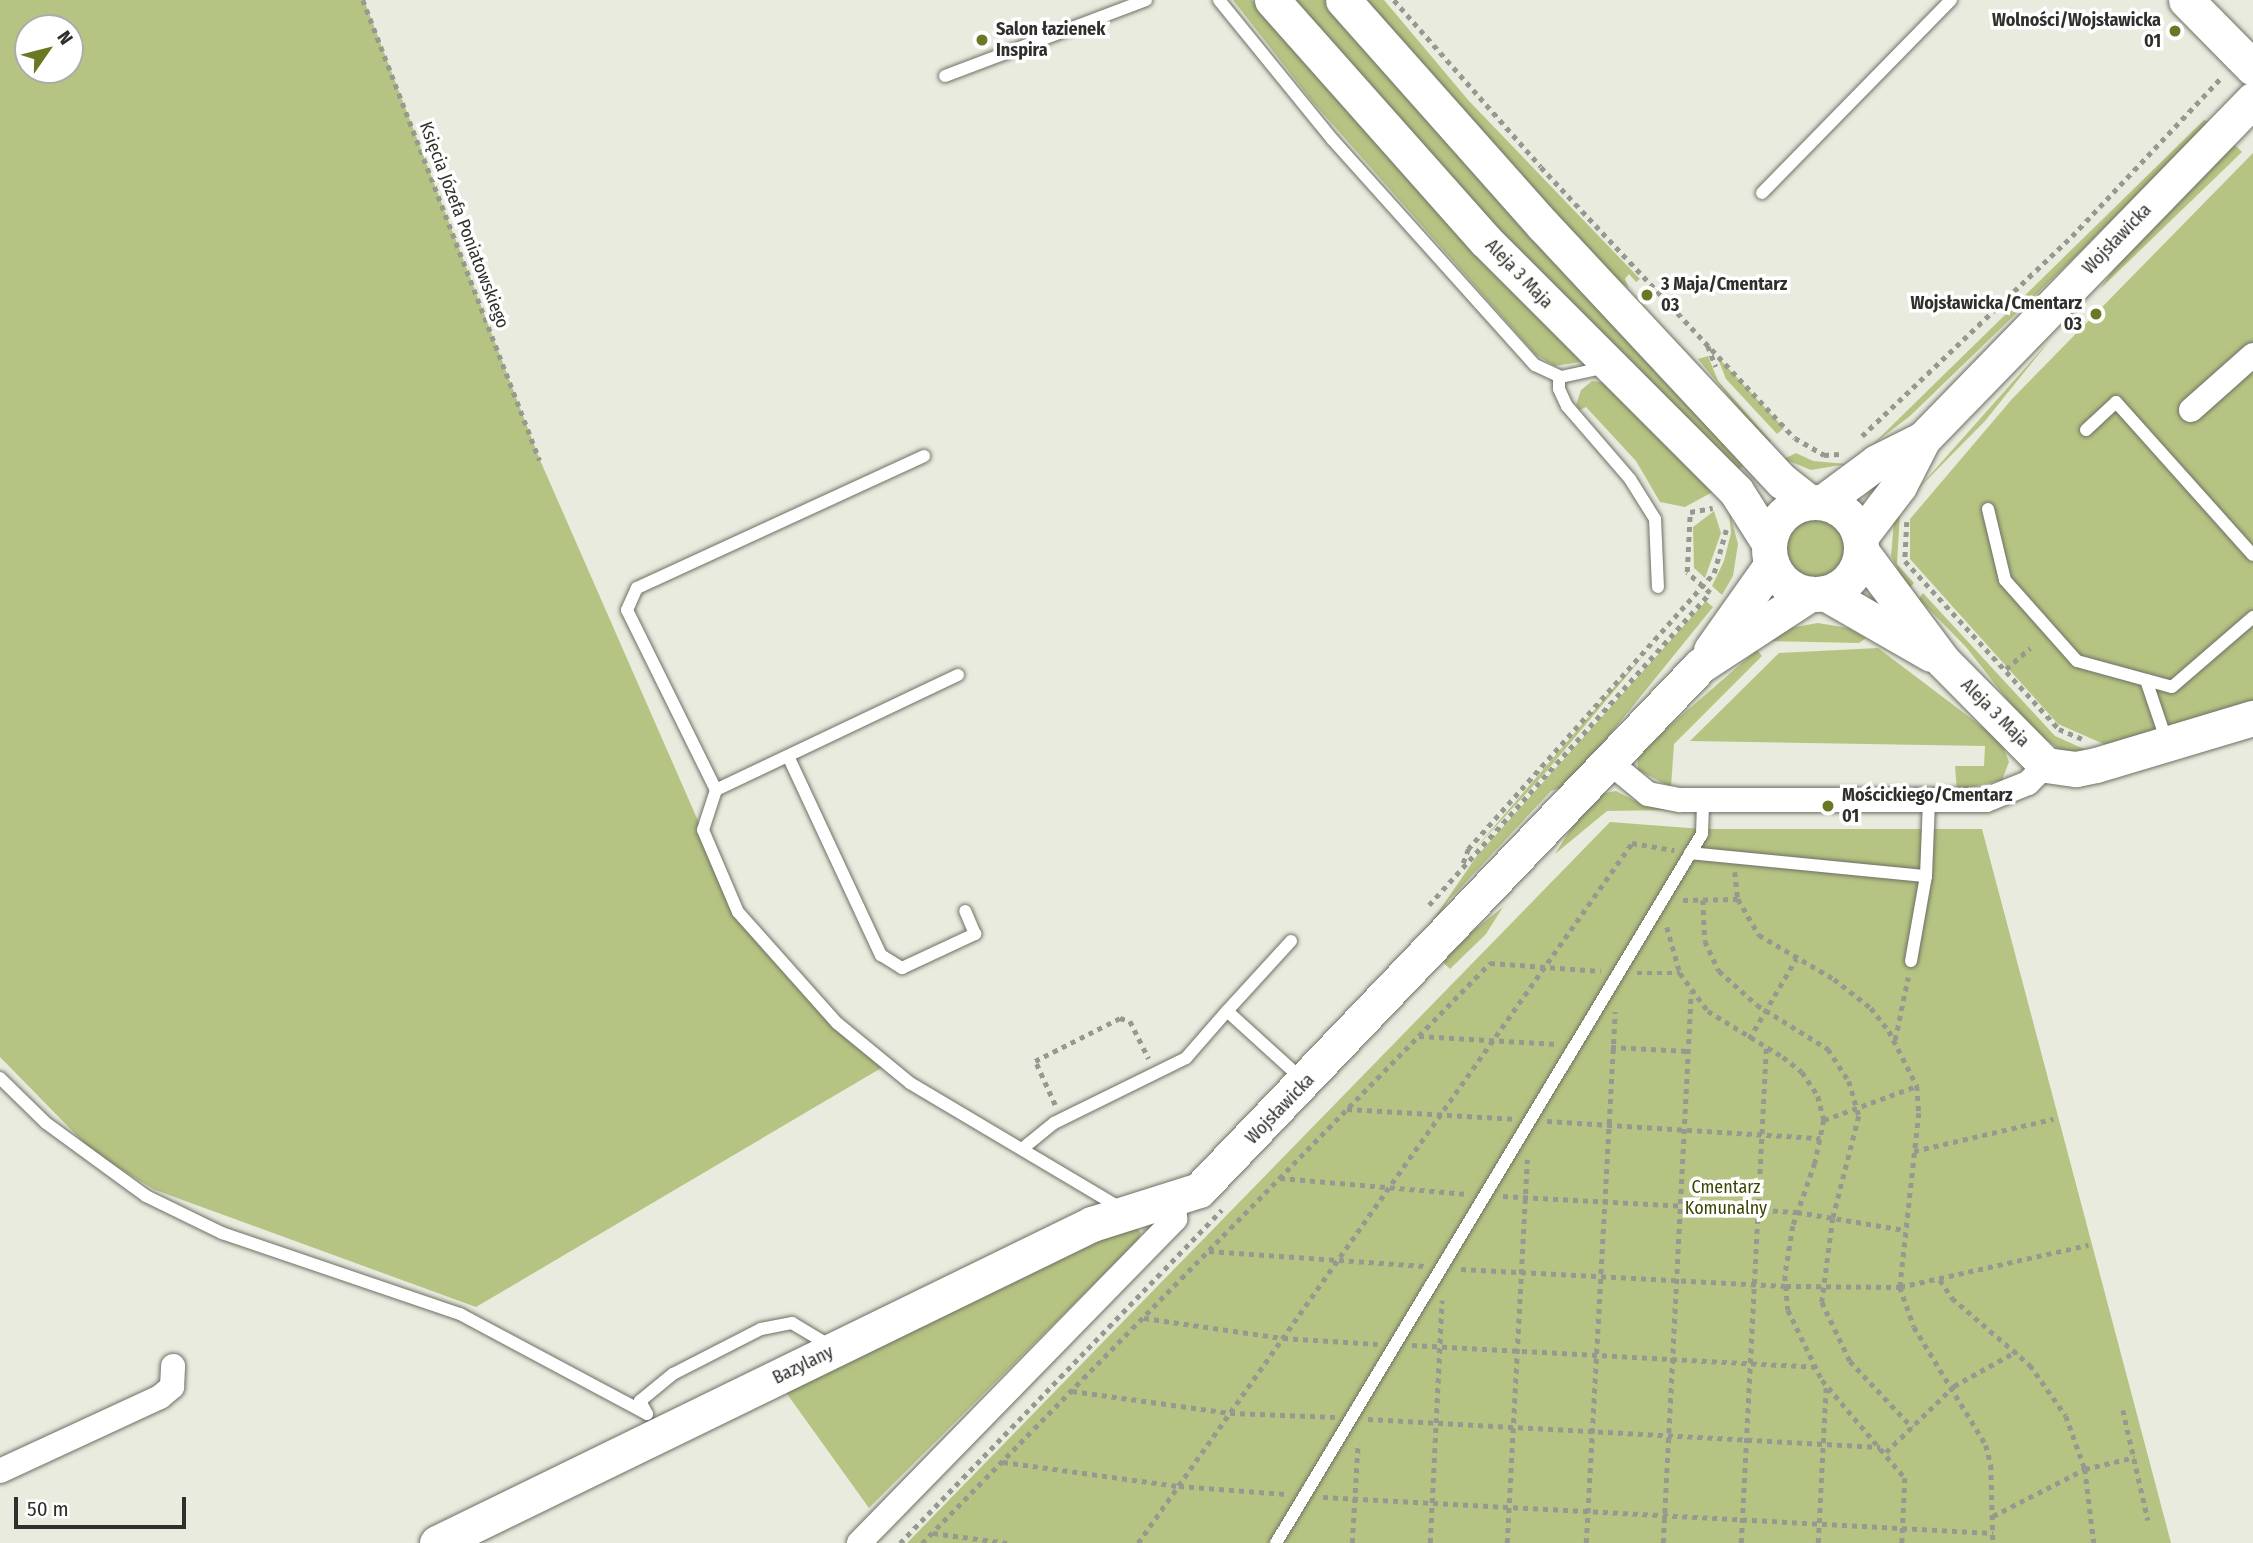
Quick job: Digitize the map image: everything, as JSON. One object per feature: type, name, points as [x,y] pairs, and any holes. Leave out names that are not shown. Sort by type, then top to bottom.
[{"type":"street","name":"Aleja 3 Maja","points":[[1272,0],[1477,231],[1735,491],[1770,554]]},
{"type":"street","points":[[1343,0],[1542,224],[1782,481],[1816,502],[1839,509],[1861,544],[1850,578],[1817,593],[1787,584],[1770,554],[1782,515],[1816,502]]},
{"type":"street","points":[[2186,0],[2253,68]]},
{"type":"street","name":"Wojsławicka","points":[[1861,544],[1899,486],[1923,439],[2253,100]]},
{"type":"street","points":[[2191,410],[2253,355]]},
{"type":"street","name":"Wojsławicka","points":[[1816,502],[1877,462],[1923,439]]},
{"type":"street","name":"Aleja 3 Maja","points":[[1861,544],[1943,661],[2046,765]]},
{"type":"street","name":"Wojsławicka","points":[[1174,1201],[1199,1190],[1305,1083],[1701,665],[1770,554]]},
{"type":"street","name":"Aleja 3 Maja","points":[[1817,593],[1943,661]]},
{"type":"street","name":"Wojsławicka","points":[[1701,665],[1817,593]]},
{"type":"street","points":[[1608,761],[1658,798],[1929,801],[1995,797],[2028,783],[2046,765],[2076,769],[2096,765],[2253,718]]},
{"type":"street","points":[[859,1543],[1175,1219],[1174,1201]]},
{"type":"street","name":"Bazylany","points":[[437,1543],[653,1425],[835,1349],[1125,1211],[1174,1201]]},
{"type":"street","points":[[0,1471],[160,1398],[172,1387],[173,1366]]},
{"type":"lane","points":[[945,76],[1146,0]]},
{"type":"lane","points":[[1219,0],[1319,124],[1535,365],[1559,377],[1609,366]]},
{"type":"lane","points":[[1762,193],[1951,0]]},
{"type":"lane","points":[[1559,377],[1559,389],[1567,406],[1630,479],[1654,519],[1658,587]]},
{"type":"lane","points":[[2086,430],[2116,402],[2253,555]]},
{"type":"lane","points":[[924,456],[637,588],[627,610],[716,790],[703,830],[738,912],[837,1023],[881,1062],[1125,1211]]},
{"type":"lane","points":[[1989,509],[2005,580],[2077,661],[2172,687],[2253,617]]},
{"type":"lane","points":[[716,790],[958,675]]},
{"type":"lane","points":[[2146,680],[2168,743]]},
{"type":"lane","points":[[788,756],[881,956],[902,968],[975,934],[965,911]]},
{"type":"lane","points":[[1276,1543],[1355,1418],[1702,834],[1703,800]]},
{"type":"lane","points":[[1911,961],[1926,876],[1929,801]]},
{"type":"lane","points":[[1690,853],[1926,876]]},
{"type":"lane","points":[[1022,1149],[1062,1119],[1186,1058],[1291,941]]},
{"type":"lane","points":[[1227,1012],[1305,1083]]},
{"type":"lane","points":[[0,1078],[47,1123],[146,1196],[222,1233],[460,1314],[653,1425]]},
{"type":"lane","points":[[653,1425],[640,1401],[673,1374],[761,1329],[792,1323],[835,1349]]},
{"type":"path","name":"Księcia Józefa Poniatowskiego","points":[[363,0],[540,460]]},
{"type":"path","points":[[1394,0],[1541,167],[1795,439],[1824,454],[1846,452]]},
{"type":"path","points":[[1857,442],[1947,351],[2072,236],[2221,82],[2223,72],[2217,66]]},
{"type":"path","points":[[1718,507],[1690,512],[1687,572],[1703,587],[1710,593],[1463,863],[1468,849],[1486,828],[1703,587],[1716,570],[1727,533],[1722,520]]},
{"type":"path","points":[[2006,669],[2030,648]]},
{"type":"path","points":[[1138,1543],[1632,844],[1690,853]]},
{"type":"path","points":[[1733,857],[1738,899],[1759,936],[1834,979],[1871,1008],[1894,1041],[1917,1086],[1919,1113],[1900,1287],[1914,1327],[1954,1386],[1986,1445],[1993,1543]]},
{"type":"path","points":[[1738,899],[1662,901],[1680,973],[1692,992],[1708,1011],[1802,1072],[1818,1096],[1824,1120],[1821,1138],[1797,1212],[1786,1286],[1788,1310],[1826,1385],[1886,1452],[1905,1478],[1902,1543]]},
{"type":"path","points":[[1703,900],[1705,941],[1711,958],[1732,986],[1828,1049],[1849,1081],[1857,1108],[1854,1142],[1833,1218],[1821,1287],[1822,1302],[1850,1361],[1912,1427]]},
{"type":"path","points":[[1749,1039],[1796,959]]},
{"type":"path","points":[[1894,1041],[1911,961]]},
{"type":"path","points":[[922,1543],[1490,962],[1619,973],[1680,973]]},
{"type":"path","points":[[1586,1543],[1611,1047],[1619,973]]},
{"type":"path","points":[[1663,1543],[1692,992]]},
{"type":"path","points":[[1062,1119],[1035,1061],[1120,1018],[1130,1021],[1150,1062],[1186,1044],[1195,1047]]},
{"type":"path","points":[[1418,1036],[1575,1045]]},
{"type":"path","points":[[1611,1047],[1689,1051]]},
{"type":"path","points":[[1741,1543],[1766,1048]]},
{"type":"path","points":[[1824,1120],[1917,1086]]},
{"type":"path","points":[[1347,1109],[1821,1138]]},
{"type":"path","points":[[1914,1151],[2053,1119]]},
{"type":"path","points":[[1507,1543],[1530,1120]]},
{"type":"path","points":[[1279,1178],[1388,1189],[1797,1212],[1905,1230]]},
{"type":"path","points":[[900,1543],[1229,1203]]},
{"type":"path","points":[[1208,1251],[1677,1281],[1821,1287],[1900,1287],[2088,1245]]},
{"type":"path","points":[[1430,1543],[1443,1268]]},
{"type":"path","points":[[1940,1280],[1952,1298],[2017,1351],[2066,1416],[2085,1469],[2094,1543]]},
{"type":"path","points":[[1143,1317],[1283,1338],[1815,1367]]},
{"type":"path","points":[[1886,1452],[1954,1386],[2017,1351]]},
{"type":"path","points":[[1818,1543],[1826,1385]]},
{"type":"path","points":[[1071,1391],[1230,1413],[1881,1447]]},
{"type":"path","points":[[2123,1410],[2148,1520]]},
{"type":"path","points":[[1352,1543],[1355,1418]]},
{"type":"path","points":[[1993,1516],[2085,1469],[2135,1457]]},
{"type":"path","points":[[1002,1462],[1179,1486],[1305,1496],[1993,1533]]},
{"type":"path","points":[[932,1533],[1007,1543]]},
{"type":"green space","points":[[0,0],[364,0],[540,460],[738,912],[883,1067],[476,1307],[155,1190],[94,1153],[0,1057]]},
{"type":"green space","points":[[1233,0],[1252,0],[1581,362],[1555,366],[1536,355],[1312,101]]},
{"type":"green space","points":[[1286,0],[1328,0],[1745,464],[1736,472],[1502,238]]},
{"type":"green space","points":[[1360,0],[1384,0],[1469,101],[1640,279],[1636,282],[1629,274],[1625,279],[1629,288],[1615,279]]},
{"type":"green space","points":[[2204,120],[2210,122],[2082,250],[1910,416],[1871,446]]},
{"type":"green space","points":[[2233,143],[2242,152],[2100,289],[2128,249]]},
{"type":"green space","points":[[2253,153],[2253,705],[2113,748],[2058,724],[1910,559],[1910,519],[2012,399]]},
{"type":"green space","points":[[2051,339],[1985,421],[1914,493]]},
{"type":"green space","points":[[1708,356],[1718,381],[1771,441],[1768,444],[1698,359]]},
{"type":"green space","points":[[1717,356],[1784,428],[1777,434],[1726,379]]},
{"type":"green space","points":[[1592,381],[1609,383],[1716,490],[1685,507],[1660,502],[1636,461],[1586,407],[1580,410],[1576,405],[1581,390]]},
{"type":"green space","points":[[1796,453],[1813,461],[1847,464],[1811,470],[1784,459]]},
{"type":"green space","points":[[1729,510],[1738,544],[1733,576],[1722,595],[1712,586],[1724,561],[1731,533]]},
{"type":"green space","points":[[1714,511],[1721,533],[1705,578],[1694,568],[1693,527]]},
{"type":"green space","points":[[1900,512],[1897,564],[1914,583],[1908,590],[1891,556],[1894,522]]},
{"type":"green space","points":[[1815,520],[1831,525],[1839,533],[1844,549],[1839,565],[1831,573],[1815,578],[1799,573],[1791,565],[1786,549],[1791,533],[1799,525]]},
{"type":"green space","points":[[1923,593],[2055,736],[2093,753],[2060,750],[2027,725],[1966,647],[1919,599]]},
{"type":"green space","points":[[1706,601],[1713,607],[1569,785],[1551,791],[1449,900],[1398,971],[1476,857]]},
{"type":"green space","points":[[1818,623],[1848,628],[1866,638],[1859,643],[1768,641],[1790,628]]},
{"type":"green space","points":[[1878,648],[2001,741],[2009,762],[2002,780],[1957,791],[1955,766],[1984,766],[1985,746],[1690,741],[1779,653]]},
{"type":"green space","points":[[1757,650],[1762,656],[1674,744],[1671,787],[1638,770],[1637,754]]},
{"type":"green space","points":[[1645,654],[1545,773],[1473,851],[1615,686]]},
{"type":"green space","points":[[1616,791],[1645,806],[1668,810],[1607,811],[1555,854],[1582,811],[1599,794]]},
{"type":"green space","name":"Cmentarz Komunalny","points":[[1610,822],[1702,829],[1982,829],[2171,1543],[907,1543]]},
{"type":"green space","points":[[1503,907],[1486,934],[1450,969],[1439,958]]},
{"type":"green space","points":[[1125,1224],[1133,1224],[1141,1233],[1138,1240],[869,1508],[782,1387]]},
{"type":"place","name":"Wolności/Wojsławicka 01","points":[[2175,31]]},
{"type":"place","name":"Salon łazienek Inspira","points":[[982,40]]},
{"type":"place","name":"3 Maja/Cmentarz 03","points":[[1647,295]]},
{"type":"place","name":"Wojsławicka/Cmentarz 03","points":[[2096,314]]},
{"type":"place","name":"Mościckiego/Cmentarz 01","points":[[1828,806]]}]
